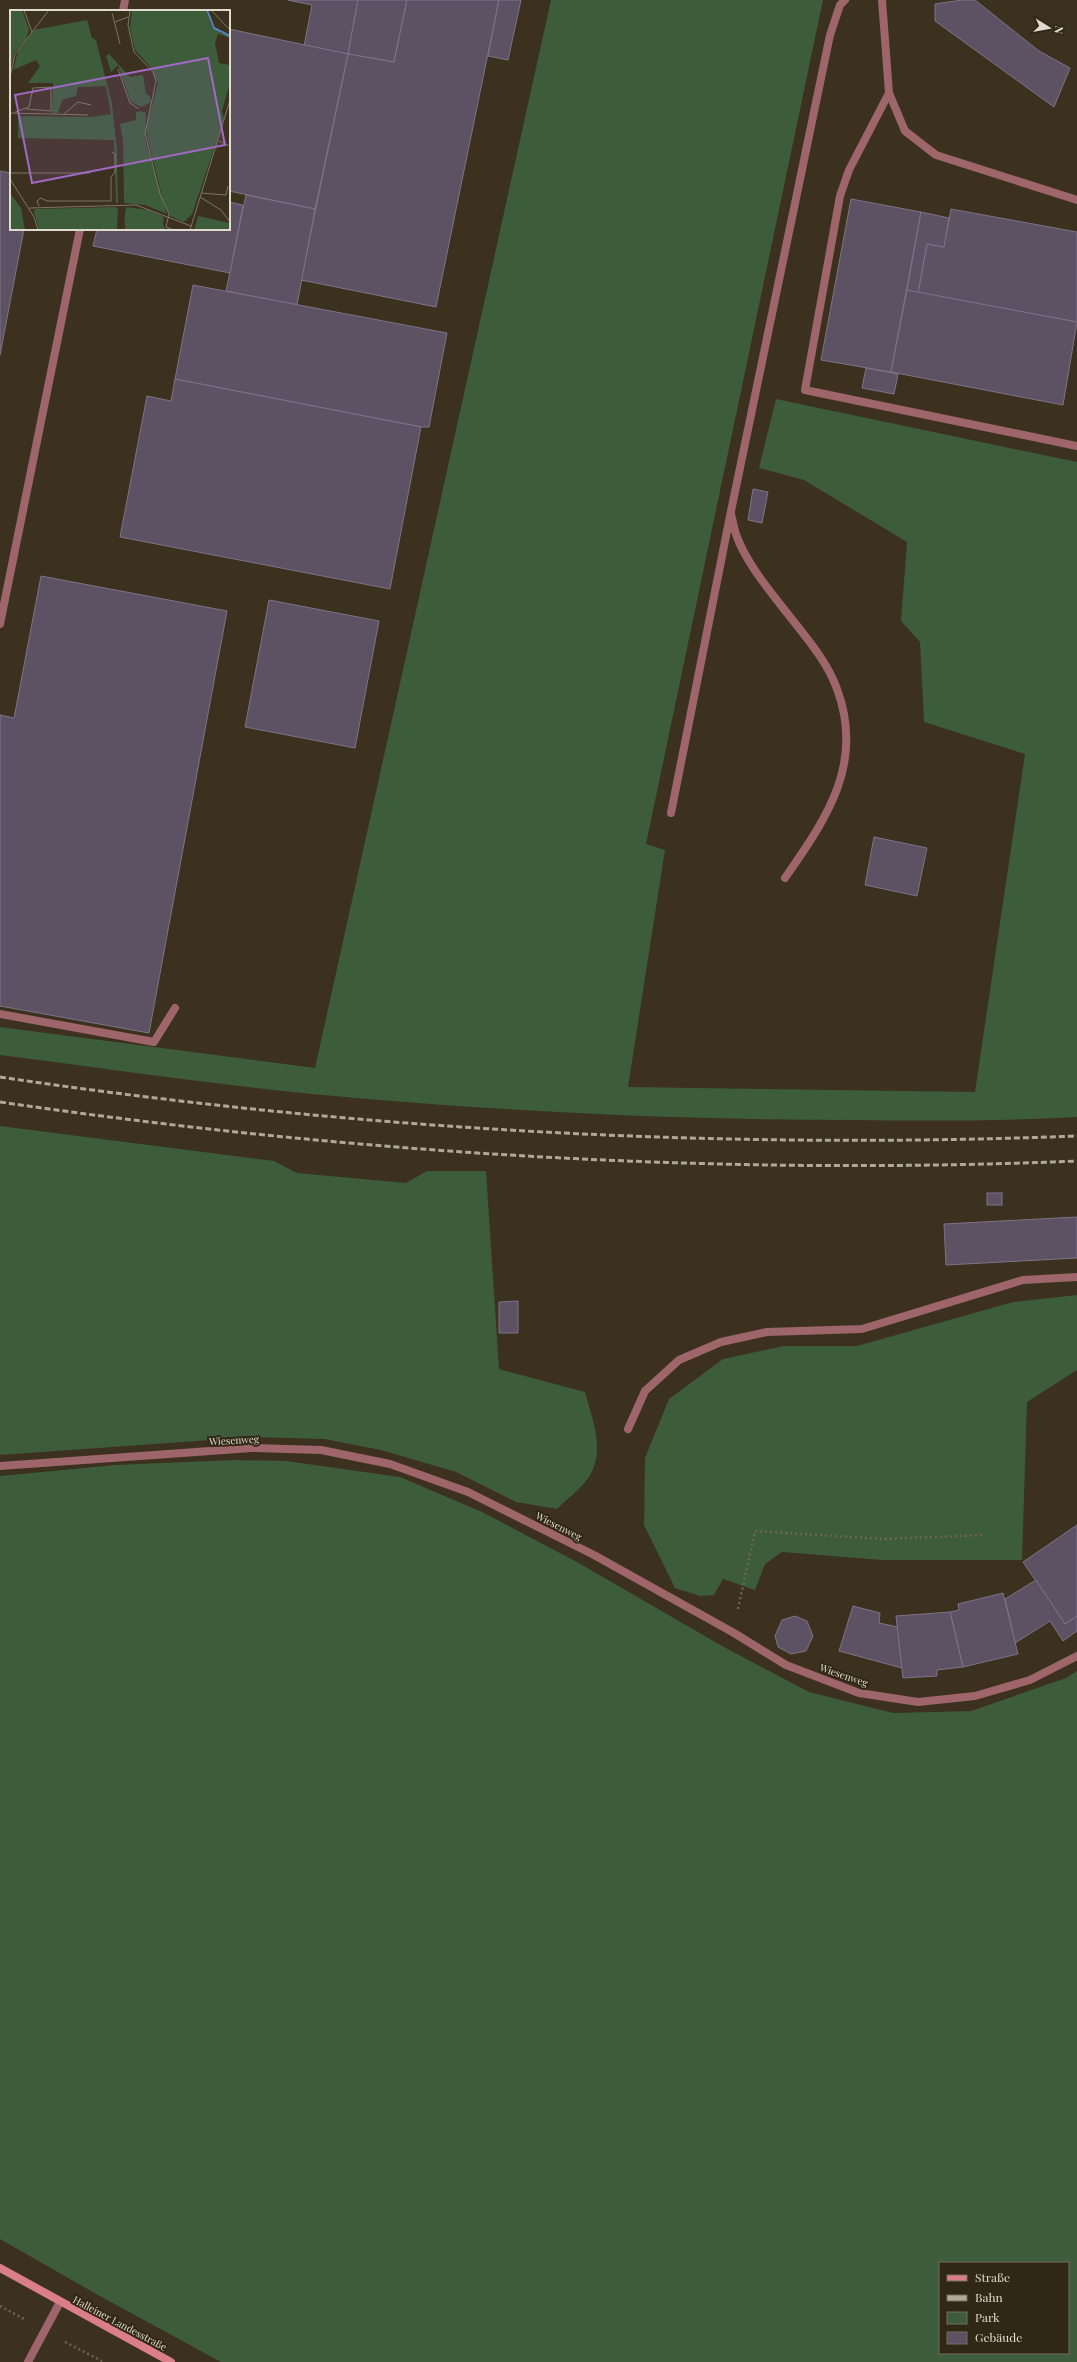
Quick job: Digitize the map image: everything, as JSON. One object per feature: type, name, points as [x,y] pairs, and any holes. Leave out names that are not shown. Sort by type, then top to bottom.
[{"type":"main road","name":"Halleiner Landesstraße","points":[[0,2268],[171,2362]]},
{"type":"street","points":[[123,10],[125,0]]},
{"type":"street","points":[[671,813],[731,511],[830,35],[840,5],[845,0]]},
{"type":"street","points":[[882,0],[889,94],[905,131],[936,155],[1077,200]]},
{"type":"street","points":[[889,94],[849,170],[840,196],[805,390],[1077,446]]},
{"type":"street","points":[[0,624],[80,230]]},
{"type":"street","points":[[731,511],[737,538],[761,579],[816,649],[837,688],[847,730],[845,768],[838,788],[819,830],[785,878]]},
{"type":"street","points":[[0,1014],[154,1042],[175,1008]]},
{"type":"street","points":[[628,1429],[645,1391],[679,1360],[721,1342],[767,1332],[862,1329],[1023,1280],[1077,1277]]},
{"type":"street","name":"Wiesenweg","points":[[0,1466],[252,1448],[321,1450],[390,1464],[468,1492],[594,1555],[734,1633],[786,1665],[859,1693],[918,1702],[975,1696],[1030,1680],[1077,1656]]},
{"type":"street","name":"Halleiner Landesstraße","points":[[28,2362],[60,2302]]},
{"type":"path","points":[[734,1633],[743,1578],[755,1531],[883,1539],[984,1535]]},
{"type":"green space","points":[[551,0],[823,0],[646,844],[665,850],[628,1087],[975,1092],[1025,754],[924,722],[920,642],[901,621],[907,542],[804,480],[759,468],[776,399],[1077,462],[1077,1117],[910,1121],[787,1120],[515,1110],[273,1090],[0,1055],[0,1027],[315,1068]]},
{"type":"green space","points":[[0,1126],[274,1161],[297,1173],[406,1183],[427,1171],[486,1171],[499,1369],[585,1392],[594,1426],[597,1449],[596,1460],[592,1471],[583,1485],[557,1509],[516,1502],[456,1472],[381,1450],[324,1439],[253,1437],[0,1455]]},
{"type":"green space","points":[[1077,1295],[1077,1370],[1027,1402],[1022,1560],[882,1560],[782,1552],[765,1564],[755,1590],[723,1579],[714,1595],[700,1596],[675,1588],[644,1525],[645,1458],[669,1399],[723,1359],[784,1346],[857,1346],[1013,1302]]},
{"type":"green space","points":[[235,1460],[286,1461],[400,1477],[482,1512],[577,1562],[722,1646],[809,1692],[893,1713],[971,1711],[1066,1678],[1077,1671],[1077,2362],[221,2362],[98,2295],[0,2239],[0,1476],[115,1465]]},
{"type":"building","points":[[288,0],[358,0],[348,54],[304,46],[312,5]]},
{"type":"building","points":[[358,0],[407,0],[394,62],[348,54]]},
{"type":"building","points":[[407,0],[499,0],[436,307],[301,280],[348,54],[394,62]]},
{"type":"building","points":[[499,0],[521,0],[508,60],[488,56]]},
{"type":"building","points":[[962,0],[975,0],[1039,51],[1070,68],[1054,107],[935,21],[935,4]]},
{"type":"building","points":[[230,29],[348,54],[315,209],[230,191]]},
{"type":"building","points":[[0,171],[10,173],[10,230],[24,230],[0,355]]},
{"type":"building","points":[[246,195],[315,209],[297,305],[226,291]]},
{"type":"building","points":[[851,199],[921,212],[891,372],[821,360]]},
{"type":"building","points":[[230,202],[243,205],[230,273],[93,246],[97,230],[230,230]]},
{"type":"building","points":[[951,209],[1077,232],[1077,322],[918,293],[927,244],[944,247]]},
{"type":"building","points":[[921,212],[949,218],[944,247],[927,244],[918,293],[907,290]]},
{"type":"building","points":[[193,285],[447,333],[429,427],[421,427],[175,379]]},
{"type":"building","points":[[907,290],[1077,322],[1063,405],[891,372]]},
{"type":"building","points":[[866,368],[898,374],[894,394],[862,388]]},
{"type":"building","points":[[175,379],[421,427],[390,589],[120,537],[147,396],[171,401]]},
{"type":"building","points":[[753,489],[768,492],[762,523],[748,520]]},
{"type":"building","points":[[41,576],[227,611],[149,1033],[0,1006],[0,715],[14,718]]},
{"type":"building","points":[[269,600],[379,621],[355,748],[245,727]]},
{"type":"building","points":[[874,837],[927,848],[917,896],[865,885]]},
{"type":"building","points":[[987,1193],[1002,1193],[1002,1205],[987,1205]]},
{"type":"building","points":[[1077,1217],[1077,1258],[946,1265],[944,1224]]},
{"type":"building","points":[[518,1301],[518,1333],[499,1333],[499,1302]]},
{"type":"building","points":[[1077,1525],[1077,1616],[1065,1624],[1023,1562]]},
{"type":"building","points":[[1036,1580],[1065,1624],[1077,1616],[1077,1631],[1063,1641],[1050,1621],[1015,1643],[1005,1599]]},
{"type":"building","points":[[1003,1593],[1018,1654],[963,1667],[950,1612],[959,1610],[958,1604]]},
{"type":"building","points":[[853,1606],[880,1613],[879,1623],[898,1627],[902,1668],[839,1651]]},
{"type":"building","points":[[950,1612],[963,1667],[937,1670],[937,1676],[903,1678],[896,1616]]},
{"type":"building","points":[[795,1616],[807,1621],[813,1636],[806,1651],[791,1654],[778,1647],[775,1636],[782,1620]]},
{"type":"railway","points":[[0,1077],[268,1111],[402,1123],[537,1132],[807,1140],[942,1140],[1077,1136]]},
{"type":"railway","points":[[0,1102],[134,1120],[268,1135],[537,1157],[672,1163],[807,1165],[942,1165],[1077,1161]]}]
